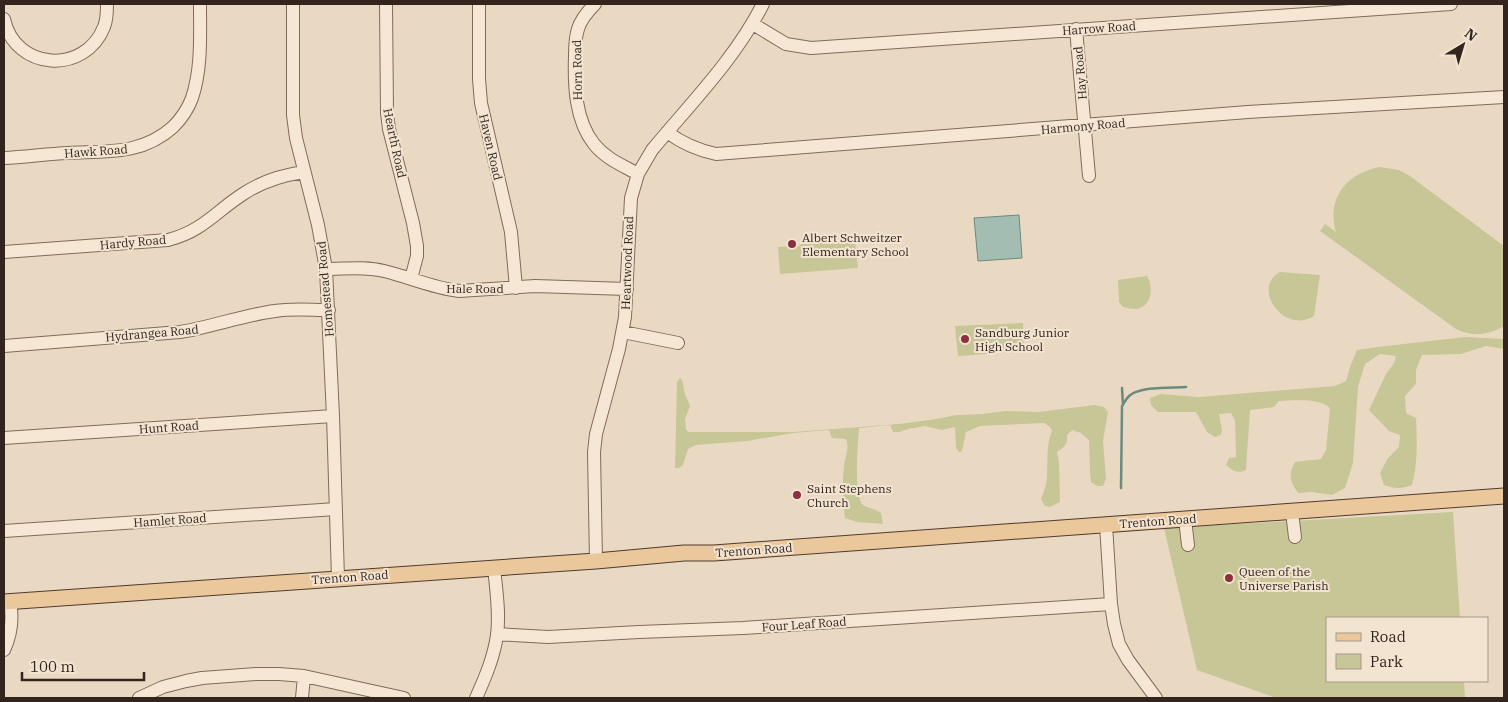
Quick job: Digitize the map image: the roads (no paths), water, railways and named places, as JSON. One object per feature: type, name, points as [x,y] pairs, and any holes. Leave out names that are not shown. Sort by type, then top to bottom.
[{"type":"main road","name":"Trenton Road","points":[[7,601],[596,561],[684,553],[714,553],[1504,496]]},
{"type":"street","points":[[4,19],[11,38],[23,51],[41,59],[53,61],[66,60],[84,52],[98,39],[106,22],[108,4]]},
{"type":"street","name":"Hawk Road","points":[[4,158],[134,148],[146,144],[168,131],[186,110],[196,84],[200,45],[200,4]]},
{"type":"street","name":"Homestead Road","points":[[293,4],[293,115],[296,138],[318,225],[326,269],[338,578]]},
{"type":"street","name":"Hearth Road","points":[[386,4],[386,113],[414,223],[417,256],[411,279]]},
{"type":"street","name":"Haven Road","points":[[480,4],[479,79],[481,103],[511,232],[516,288]]},
{"type":"street","name":"Horn Road","points":[[595,4],[582,20],[576,37],[576,88],[581,119],[588,135],[606,156],[638,174]]},
{"type":"street","name":"Heartwood Road","points":[[596,561],[594,452],[598,422],[623,332],[627,289],[629,210],[638,174],[652,150],[729,59],[763,4]]},
{"type":"street","name":"Harrow Road","points":[[752,24],[786,44],[811,48],[1076,29],[1301,9],[1451,4]]},
{"type":"street","name":"Hay Road","points":[[1076,29],[1089,176]]},
{"type":"street","name":"Harmony Road","points":[[668,132],[687,146],[716,154],[1266,111],[1504,97]]},
{"type":"street","name":"Hardy Road","points":[[4,252],[162,241],[182,236],[192,232],[248,190],[272,179],[304,172]]},
{"type":"street","name":"Hale Road","points":[[326,269],[366,268],[384,271],[447,290],[535,286],[627,289]]},
{"type":"street","name":"Hydrangea Road","points":[[4,346],[180,332],[201,329],[275,310],[329,310]]},
{"type":"street","points":[[623,332],[678,343]]},
{"type":"street","name":"Hunt Road","points":[[4,438],[333,416]]},
{"type":"street","name":"Hamlet Road","points":[[4,531],[336,509]]},
{"type":"street","points":[[1292,512],[1295,537]]},
{"type":"street","points":[[1185,519],[1188,545]]},
{"type":"street","points":[[1106,525],[1111,604],[1119,644],[1128,660],[1156,698]]},
{"type":"street","points":[[476,698],[490,663],[497,634],[494,568]]},
{"type":"street","points":[[4,650],[10,630],[12,614],[7,601]]},
{"type":"street","name":"Four Leaf Road","points":[[497,634],[548,637],[743,628],[1111,604]]},
{"type":"street","points":[[139,698],[163,687],[186,681],[256,674],[304,676],[404,698]]},
{"type":"street","points":[[302,698],[304,676]]},
{"type":"waterway","points":[[1121,488],[1122,406],[1125,401],[1129,396],[1141,391],[1156,388],[1186,387]]},
{"type":"waterway","points":[[1122,388],[1123,405]]},
{"type":"place","name":"Albert Schweitzer Elementary School","points":[[792,244]]},
{"type":"place","name":"Sandburg Junior High School","points":[[965,339]]},
{"type":"place","name":"Saint Stephens Church","points":[[797,495]]},
{"type":"place","name":"Queen of the Universe Parish","points":[[1229,578]]}]
